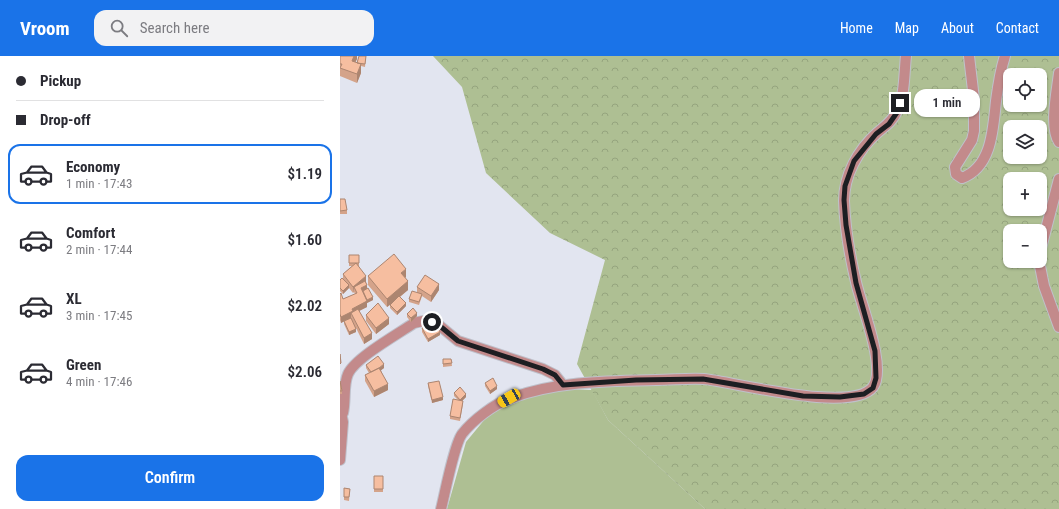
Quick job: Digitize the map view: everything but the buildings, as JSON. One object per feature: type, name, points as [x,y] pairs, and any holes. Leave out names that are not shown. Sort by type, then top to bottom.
[{"type":"street","points":[[441,509],[462,435],[490,410],[509,398],[563,385],[636,380],[703,379],[803,396],[840,397],[864,394],[873,388],[876,378],[875,351],[856,283],[846,225],[844,200],[845,186],[854,161],[876,134],[889,124],[898,111],[902,95],[906,56]]},
{"type":"street","points":[[969,56],[975,119],[972,140],[955,167],[956,174],[962,178],[970,175],[979,167],[986,154],[994,126],[999,78],[1005,56]]},
{"type":"street","points":[[1059,73],[1055,120],[1055,136],[1059,142]]},
{"type":"street","points":[[1047,225],[1059,179]]},
{"type":"street","points":[[1040,268],[1044,286],[1059,327]]},
{"type":"street","points":[[340,460],[343,430],[341,411],[347,379],[351,369],[365,357],[414,323],[423,321],[432,322],[440,326],[458,341],[524,362],[549,372],[555,375],[563,385]]},
{"type":"green space","points":[[433,56],[1059,56],[1059,509],[705,509],[608,420],[577,364],[605,260],[550,233],[486,173],[462,87]]},
{"type":"green space","points":[[569,389],[592,390],[608,420],[705,509],[447,509],[466,442],[485,419],[498,410],[540,393]]},
{"type":"route","points":[[432,322],[440,326],[458,341],[543,369],[555,375],[563,385],[636,380],[703,379],[772,392],[803,396],[840,397],[864,394],[873,388],[876,378],[877,364],[875,351],[856,283],[846,225],[844,200],[845,186],[854,161],[876,134],[889,124],[898,111],[900,103]]}]
